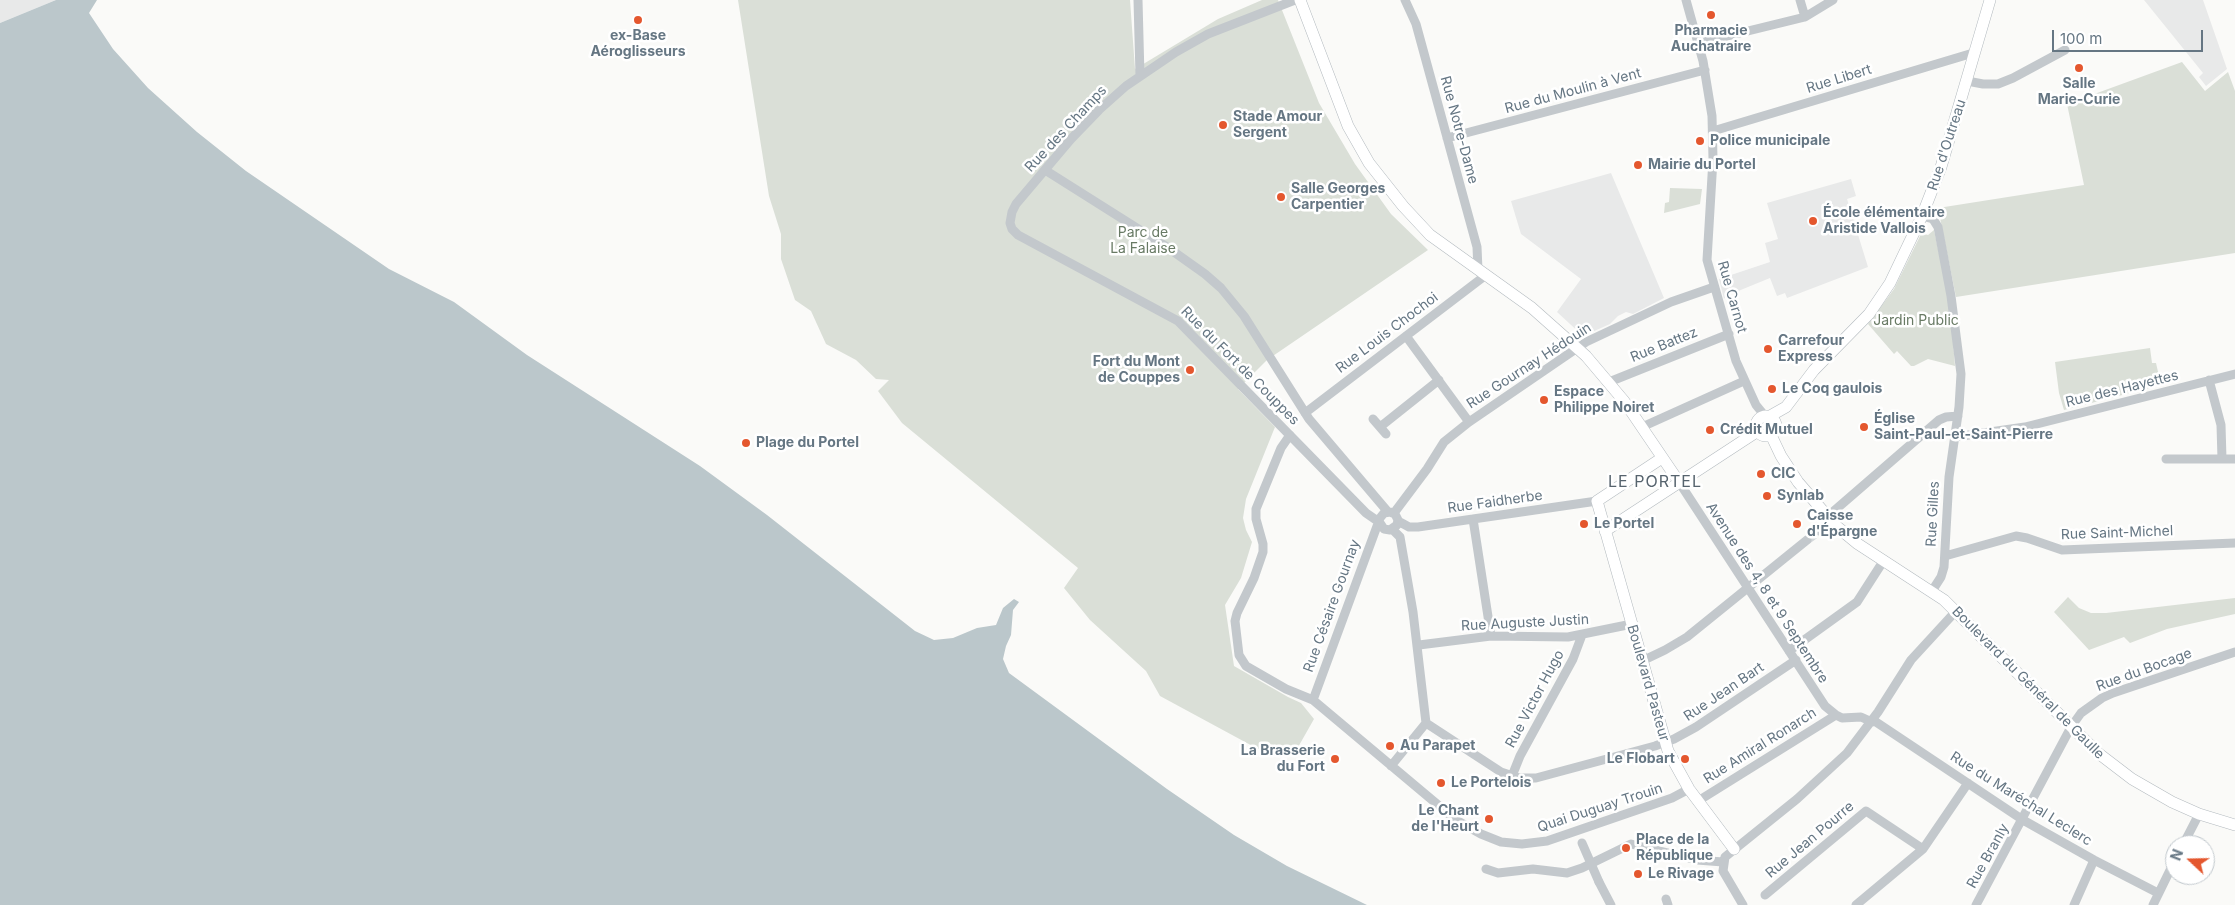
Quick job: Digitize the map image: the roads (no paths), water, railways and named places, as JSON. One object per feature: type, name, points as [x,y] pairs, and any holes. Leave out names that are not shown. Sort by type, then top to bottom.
[{"type":"street","points":[[1138,0],[1140,76]]},
{"type":"street","name":"Rue des Champs","points":[[1010,226],[1010,219],[1014,208],[1045,170],[1099,110],[1140,76],[1176,52],[1216,30],[1295,0]]},
{"type":"street","points":[[1300,0],[1348,126],[1369,164],[1424,229],[1546,318],[1578,348],[1609,382],[1642,427],[1678,482]]},
{"type":"street","name":"Rue Notre-Dame","points":[[1405,0],[1416,24],[1477,247],[1482,272]]},
{"type":"street","name":"Rue Carnot","points":[[1686,0],[1705,70],[1713,131],[1713,165],[1706,252],[1714,287],[1744,381],[1756,405],[1768,416]]},
{"type":"street","points":[[1800,0],[1805,17]]},
{"type":"street","points":[[1699,43],[1805,17],[1833,0]]},
{"type":"street","name":"Rue d'Outreau","points":[[1768,416],[1778,414],[1786,407],[1814,370],[1877,303],[1896,272],[1922,216],[1943,161],[1990,0]]},
{"type":"street","points":[[1967,80],[1983,84],[1998,84],[2065,50]]},
{"type":"street","name":"Rue Libert","points":[[1713,131],[1973,53]]},
{"type":"street","name":"Rue du Moulin à Vent","points":[[1447,138],[1705,70]]},
{"type":"street","points":[[1045,170],[1168,247],[1215,282],[1244,316],[1305,413],[1394,515],[1397,526],[1393,530]]},
{"type":"street","name":"Rue Gilles","points":[[1922,216],[1933,219],[1937,223],[1949,286],[1961,368],[1956,437],[1949,477],[1945,556],[1942,574],[1932,591]]},
{"type":"street","name":"Rue du Fort de Couppes","points":[[1010,226],[1018,235],[1178,321],[1366,513],[1380,522]]},
{"type":"street","name":"Rue Louis Chochoi","points":[[1305,413],[1406,336],[1482,272]]},
{"type":"street","name":"Rue Gournay Hédouin","points":[[1394,515],[1444,442],[1469,422],[1578,348],[1671,302],[1714,287]]},
{"type":"street","name":"Rue Battez","points":[[1609,382],[1729,334]]},
{"type":"street","points":[[1406,336],[1469,422]]},
{"type":"street","name":"Rue des Hayettes","points":[[1956,437],[2025,427],[2235,374]]},
{"type":"street","points":[[1373,418],[1383,430],[1439,380]]},
{"type":"street","points":[[2209,380],[2221,426],[2222,459]]},
{"type":"street","points":[[1642,427],[1744,381]]},
{"type":"street","points":[[1768,416],[1775,420],[1775,431],[1771,435],[1764,436],[1758,432],[1757,423],[1768,416]]},
{"type":"street","points":[[1819,531],[1873,477],[1939,420],[1946,416],[1958,416]]},
{"type":"street","points":[[1605,531],[1758,432]]},
{"type":"street","name":"Quai Duguay Trouin","points":[[1290,435],[1281,448],[1256,508],[1256,520],[1263,544],[1263,552],[1253,582],[1237,613],[1236,623],[1239,655],[1246,666],[1283,688],[1313,700],[1456,820],[1490,838],[1506,843],[1528,844],[1542,842],[1672,798],[1689,789]]},
{"type":"street","name":"Boulevard du Général de Gaulle","points":[[1771,435],[1786,465],[1829,519],[1852,539],[1932,591],[1956,611],[2098,753],[2125,775],[2172,802],[2199,814],[2235,825]]},
{"type":"street","points":[[1597,501],[1662,458]]},
{"type":"street","points":[[2166,459],[2235,459]]},
{"type":"street","name":"Avenue des 4, 8 et 9 Septembre","points":[[1678,482],[1825,706],[1836,716]]},
{"type":"street","name":"Rue Faidherbe","points":[[1394,515],[1413,528],[1597,501]]},
{"type":"street","name":"Boulevard Pasteur","points":[[1597,501],[1670,756],[1689,789],[1734,849]]},
{"type":"street","points":[[1391,766],[1426,723],[1419,645],[1400,537],[1393,530],[1385,530],[1380,522],[1381,516],[1394,515]]},
{"type":"street","points":[[1473,519],[1491,636]]},
{"type":"street","name":"Rue Césaire Gournay","points":[[1313,700],[1373,533],[1380,522]]},
{"type":"street","name":"Rue Saint-Michel","points":[[1945,556],[2016,536],[2062,550],[2235,543]]},
{"type":"street","points":[[1642,660],[1680,642],[1749,589],[1808,540]]},
{"type":"street","points":[[1789,650],[1854,604],[1863,594],[1884,560]]},
{"type":"street","points":[[1723,862],[1734,849],[1797,799],[1847,753],[1872,721],[1911,660],[1956,611]]},
{"type":"street","name":"Rue Auguste Justin","points":[[1419,645],[1491,636],[1553,637],[1582,635],[1632,624]]},
{"type":"street","name":"Rue Victor Hugo","points":[[1512,776],[1520,756],[1569,666],[1582,635]]},
{"type":"street","name":"Rue du Bocage","points":[[2023,820],[2071,728],[2084,710],[2107,695],[2235,652]]},
{"type":"street","name":"Rue Jean Bart","points":[[1512,776],[1525,778],[1541,777],[1665,743],[1696,727],[1796,660]]},
{"type":"street","points":[[1836,716],[1842,718],[1861,717],[1872,721]]},
{"type":"street","name":"Rue Amiral Ronarch","points":[[1698,801],[1836,716]]},
{"type":"street","name":"Rue du Maréchal Leclerc","points":[[1872,721],[2023,820],[2158,893]]},
{"type":"street","points":[[1426,723],[1495,769],[1512,776]]},
{"type":"street","points":[[1856,905],[1923,849],[1968,783]]},
{"type":"street","name":"Rue Jean Pourre","points":[[1765,895],[1866,811],[1923,849]]},
{"type":"street","points":[[2188,835],[2199,814]]},
{"type":"street","name":"Rue Branly","points":[[1976,905],[2023,820]]},
{"type":"street","points":[[1577,831],[1610,905]]},
{"type":"street","points":[[1486,869],[1498,873],[1533,869],[1567,873],[1633,844],[1697,860],[1723,862]]},
{"type":"street","points":[[2074,905],[2094,860]]},
{"type":"street","points":[[1723,862],[1726,877],[1743,905]]},
{"type":"street","points":[[2153,905],[2165,879]]},
{"type":"tunnel","points":[[1807,540],[1819,531]]},
{"type":"place","name":"Pharmacie Auchatraire","points":[[1711,15]]},
{"type":"place","name":"ex-Base Aéroglisseurs","points":[[638,20]]},
{"type":"place","name":"Salle Marie-Curie","points":[[2079,68]]},
{"type":"place","name":"Stade Amour Sergent","points":[[1223,125]]},
{"type":"place","name":"Police municipale","points":[[1700,141]]},
{"type":"place","name":"Mairie du Portel","points":[[1638,165]]},
{"type":"place","name":"Salle Georges Carpentier","points":[[1281,197]]},
{"type":"place","name":"École élémentaire Aristide Vallois","points":[[1813,221]]},
{"type":"place","name":"Carrefour Express","points":[[1768,349]]},
{"type":"place","name":"Fort du Mont de Couppes","points":[[1190,370]]},
{"type":"place","name":"Le Coq gaulois","points":[[1772,389]]},
{"type":"place","name":"Espace Philippe Noiret","points":[[1544,400]]},
{"type":"place","name":"Église Saint-Paul-et-Saint-Pierre","points":[[1864,427]]},
{"type":"place","name":"Crédit Mutuel","points":[[1710,430]]},
{"type":"place","name":"Plage du Portel","points":[[746,443]]},
{"type":"place","name":"CIC","points":[[1761,474]]},
{"type":"place","name":"Synlab","points":[[1767,496]]},
{"type":"place","name":"Le Portel","points":[[1584,524]]},
{"type":"place","name":"Caisse d'Épargne","points":[[1797,524]]},
{"type":"place","name":"Au Parapet","points":[[1390,746]]},
{"type":"place","name":"La Brasserie du Fort","points":[[1335,759]]},
{"type":"place","name":"Le Flobart","points":[[1685,759]]},
{"type":"place","name":"Le Portelois","points":[[1441,783]]},
{"type":"place","name":"Le Chant de l'Heurt","points":[[1489,819]]},
{"type":"place","name":"Place de la République","points":[[1626,848]]},
{"type":"place","name":"Le Rivage","points":[[1638,874]]},
{"type":"district","name":"LE PORTEL","points":[[1655,482]]},
{"type":"park label","name":"Parc de La Falaise","points":[[1143,242]]},
{"type":"park label","name":"Jardin Public","points":[[1916,321]]}]
